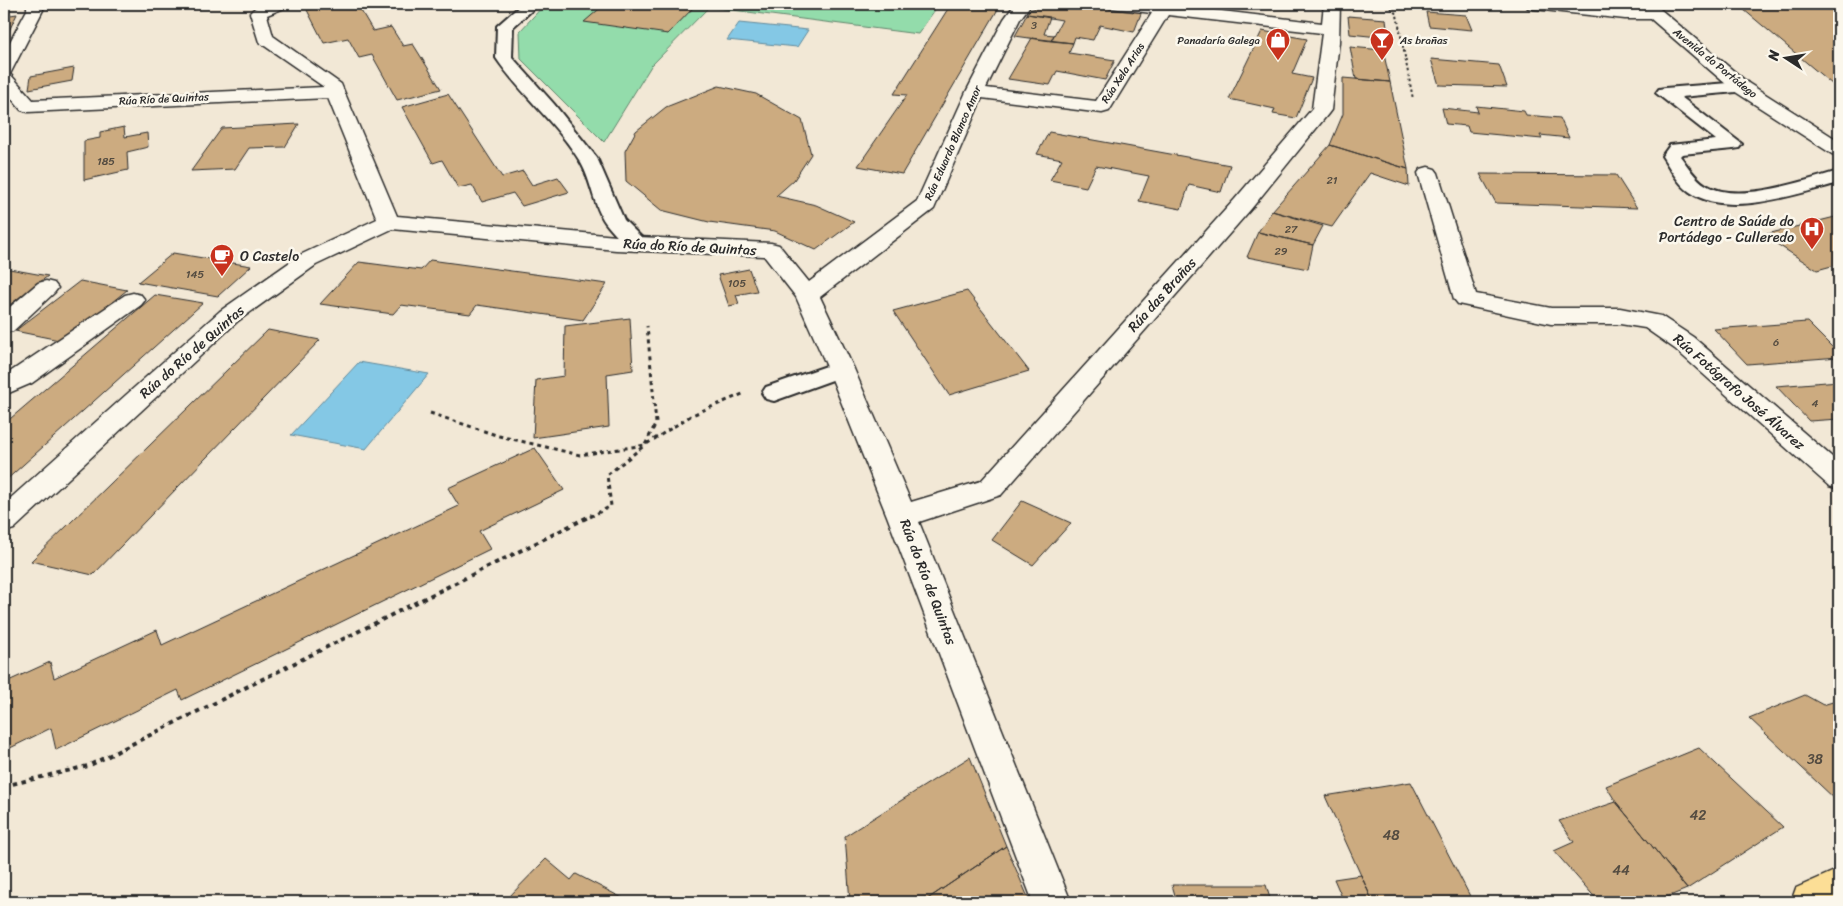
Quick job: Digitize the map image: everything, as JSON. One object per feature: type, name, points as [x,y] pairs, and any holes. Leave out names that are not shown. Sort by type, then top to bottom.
[{"type":"highway","points":[[1810,902],[1839,888]]},
{"type":"street","points":[[4,70],[35,10],[34,4]]},
{"type":"street","points":[[278,4],[258,13],[265,38],[332,84],[389,222]]},
{"type":"street","name":"Rúa Eduardo Blanco Amor","points":[[807,295],[926,204],[976,92],[1012,18],[1023,4]]},
{"type":"street","points":[[1116,4],[1256,19],[1332,14]]},
{"type":"street","points":[[1534,4],[1625,14],[1649,9]]},
{"type":"street","name":"Rúa Xela Arias","points":[[976,92],[1102,106],[1163,9]]},
{"type":"street","name":"Avenida do Portádego","points":[[1649,9],[1741,87],[1839,150]]},
{"type":"street","name":"Rúa das Brañas","points":[[902,516],[991,488],[1243,204],[1321,110],[1332,14]]},
{"type":"street","name":"Rúa Río de Quintas","points":[[4,78],[28,106],[336,92]]},
{"type":"street","name":"Rúa Fotógrafo José Álvarez","points":[[1428,174],[1466,299],[1551,316],[1620,316],[1652,321],[1684,343],[1839,479]]},
{"type":"street","name":"Rúa do Río de Quintas","points":[[4,521],[229,316],[308,260],[389,222],[638,244],[771,250],[807,295],[841,369],[902,516],[1052,902]]},
{"type":"street","points":[[4,325],[46,288]]},
{"type":"street","points":[[4,386],[24,377],[134,300]]},
{"type":"lane","points":[[531,4],[505,26],[504,58],[548,108],[590,162],[615,222],[638,244]]},
{"type":"lane","points":[[1741,87],[1665,93],[1733,144],[1676,149],[1671,156],[1697,189],[1711,196],[1726,199],[1749,197],[1839,177]]},
{"type":"lane","points":[[774,394],[841,369]]},
{"type":"path","points":[[1388,4],[1397,15],[1413,99]]},
{"type":"path","points":[[645,445],[656,422],[647,326]]},
{"type":"path","points":[[4,786],[88,766],[611,506],[607,475],[645,445],[692,415],[751,390]]},
{"type":"path","points":[[430,413],[498,436],[580,455],[645,445]]},
{"type":"green space","points":[[545,4],[939,4],[918,34],[709,7],[651,66],[604,142],[521,59],[520,31]]},
{"type":"water","points":[[739,23],[808,30],[797,47],[727,40]]},
{"type":"water","points":[[359,362],[429,374],[366,449],[291,435]]},
{"type":"building","points":[[335,4],[357,4],[373,31],[391,27],[403,46],[413,44],[441,89],[397,100],[372,55],[359,58],[348,38],[324,43],[307,10]]},
{"type":"building","points":[[605,4],[622,7],[625,4],[695,6],[668,34],[584,22]]},
{"type":"building","points":[[951,4],[1001,4],[902,174],[858,166],[907,95],[894,94]]},
{"type":"building","points":[[1093,4],[1142,11],[1134,32],[1100,25],[1093,40],[1075,37],[1073,43],[1051,41],[1062,20],[1027,14],[1029,10],[1047,5]]},
{"type":"building","points":[[1737,4],[1839,5],[1839,90]]},
{"type":"building","points":[[1426,12],[1466,15],[1472,30],[1429,26]]},
{"type":"building","points":[[17,14],[8,33],[4,34],[4,16]]},
{"type":"building","points":[[1027,14],[1050,17],[1044,34],[1054,35],[1051,41],[1015,36]]},
{"type":"building","points":[[1348,16],[1386,19],[1388,38],[1350,34]]},
{"type":"building","points":[[1262,31],[1307,39],[1292,74],[1312,78],[1296,118],[1273,114],[1275,109],[1229,99]]},
{"type":"building","points":[[1032,38],[1073,43],[1069,53],[1115,60],[1105,80],[1057,71],[1050,85],[1008,79]]},
{"type":"building","points":[[1350,47],[1383,50],[1390,82],[1356,79]]},
{"type":"building","points":[[1431,59],[1499,65],[1507,87],[1439,85]]},
{"type":"building","points":[[74,68],[72,81],[29,89],[31,76]]},
{"type":"building","points":[[1343,78],[1390,82],[1408,169],[1330,145],[1343,114]]},
{"type":"building","points":[[719,86],[756,94],[802,120],[811,154],[794,180],[776,196],[816,205],[854,222],[816,250],[775,231],[709,222],[661,210],[626,181],[625,151],[636,131],[666,107]]},
{"type":"building","points":[[448,94],[502,177],[523,171],[532,185],[558,177],[569,192],[522,206],[513,193],[482,202],[472,185],[458,188],[442,160],[433,163],[402,107]]},
{"type":"building","points":[[1476,106],[1524,111],[1526,115],[1560,118],[1569,138],[1540,135],[1542,139],[1469,132],[1467,126],[1446,124],[1442,108],[1478,112]]},
{"type":"building","points":[[299,124],[285,147],[249,148],[235,169],[191,171],[222,128]]},
{"type":"building","points":[[124,127],[125,137],[147,133],[148,147],[127,152],[128,170],[84,180],[84,141],[100,138],[100,132]]},
{"type":"building","points":[[1049,132],[1230,165],[1221,192],[1189,185],[1181,209],[1139,201],[1149,176],[1096,166],[1086,187],[1050,180],[1062,159],[1037,154]]},
{"type":"building","points":[[1330,145],[1408,169],[1409,186],[1370,173],[1332,227],[1272,211]]},
{"type":"building","points":[[1480,174],[1616,175],[1637,208],[1496,203]]},
{"type":"building","points":[[1272,211],[1323,226],[1313,245],[1258,232]]},
{"type":"building","name":"Centro de Saúde do Portádego - Culleredo","points":[[1839,216],[1839,264],[1817,270],[1763,235]]},
{"type":"building","points":[[1258,232],[1313,245],[1308,269],[1247,257]]},
{"type":"building","points":[[173,253],[251,266],[218,296],[138,282]]},
{"type":"building","points":[[430,260],[607,284],[583,320],[477,305],[470,314],[401,305],[393,314],[320,304],[359,262],[421,270]]},
{"type":"building","points":[[4,268],[48,276],[4,309]]},
{"type":"building","points":[[749,269],[757,291],[736,295],[739,304],[729,306],[718,275]]},
{"type":"building","points":[[80,281],[127,290],[64,341],[15,331]]},
{"type":"building","points":[[967,291],[1029,371],[949,395],[893,311]]},
{"type":"building","points":[[155,295],[203,303],[4,482],[4,424]]},
{"type":"building","points":[[630,318],[633,370],[607,374],[609,427],[533,438],[536,380],[564,376],[565,326]]},
{"type":"building","points":[[1807,322],[1839,354],[1839,357],[1747,364],[1714,329]]},
{"type":"building","points":[[268,330],[320,340],[93,575],[31,561]]},
{"type":"building","points":[[1839,381],[1839,419],[1809,421],[1776,386]]},
{"type":"building","points":[[535,448],[564,490],[479,531],[490,549],[182,700],[178,690],[56,750],[51,728],[4,751],[4,683],[50,662],[54,678],[157,630],[162,645],[459,506],[448,488]]},
{"type":"building","points":[[1022,501],[1071,523],[1033,565],[992,540]]},
{"type":"building","points":[[1805,695],[1823,705],[1839,700],[1839,799],[1836,800],[1749,718]]},
{"type":"building","points":[[1699,748],[1783,827],[1687,889],[1616,802],[1606,786]]},
{"type":"building","points":[[970,757],[1006,846],[926,900],[927,902],[850,902],[845,836]]},
{"type":"building","points":[[1411,782],[1473,902],[1373,902],[1325,796]]},
{"type":"building","points":[[1616,802],[1687,889],[1655,902],[1599,902],[1554,851],[1574,842],[1559,821]]},
{"type":"building","points":[[1006,846],[1030,902],[927,902],[926,900]]},
{"type":"building","points":[[546,859],[571,880],[576,874],[630,902],[504,902]]},
{"type":"building","points":[[1361,875],[1373,902],[1344,902],[1334,879]]},
{"type":"building","points":[[1172,885],[1266,885],[1271,902],[1177,902]]},
{"type":"place","name":"Panadaría Galega","points":[[1278,61]]},
{"type":"place","name":"As brañas","points":[[1382,61]]},
{"type":"place","name":"Centro de Saúde do Portádego - Culleredo","points":[[1812,250]]},
{"type":"place","name":"O Castelo","points":[[222,277]]}]
